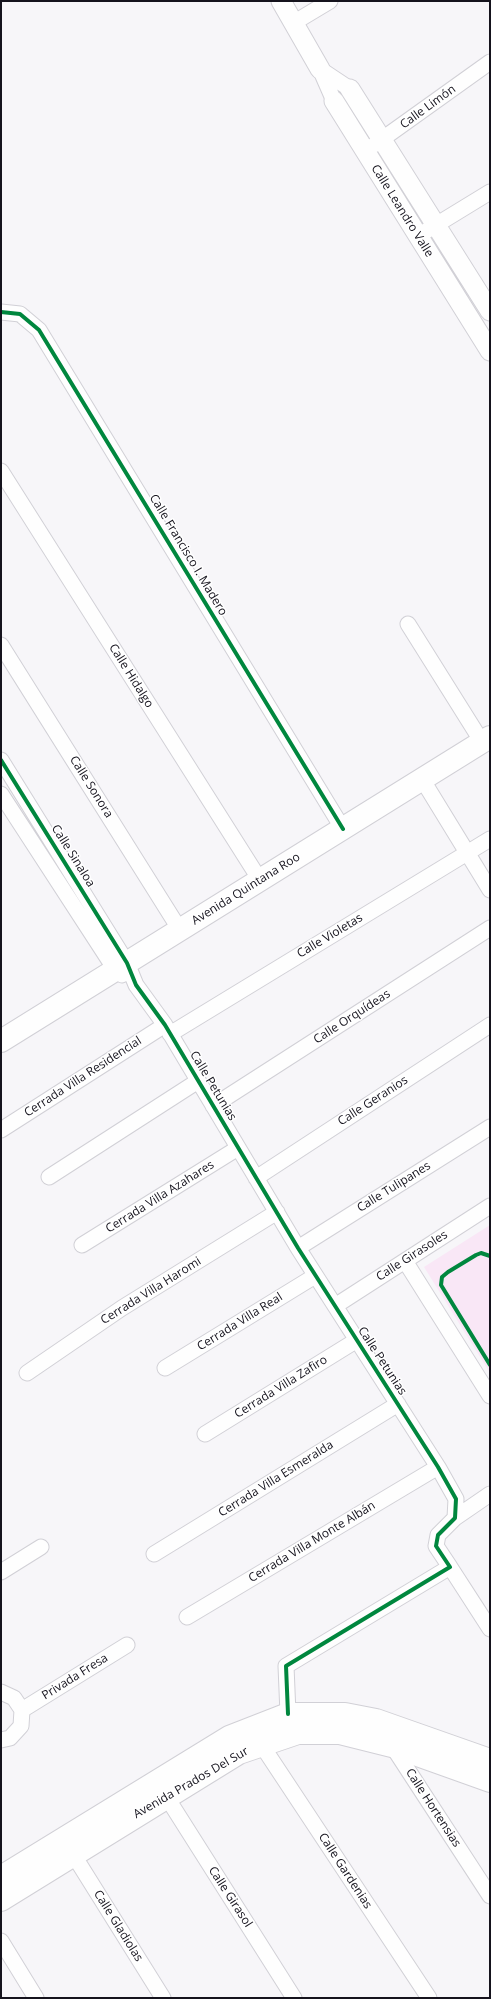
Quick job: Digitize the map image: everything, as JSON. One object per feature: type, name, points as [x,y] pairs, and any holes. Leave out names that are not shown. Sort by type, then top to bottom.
[{"type":"main road","name":"Avenida Quintana Roo","points":[[1,1041],[486,739]]},
{"type":"main road","name":"Avenida Prados Del Sur","points":[[1,1877],[229,1737],[288,1714],[345,1714],[376,1720],[490,1760]]},
{"type":"main road","name":"Avenida Prados Del Sur","points":[[1,1900],[72,1854],[239,1753],[261,1744],[298,1733],[340,1733],[392,1746],[490,1781]]},
{"type":"street","name":"Calle Leandro Valle","points":[[281,1],[295,22],[320,69],[334,101],[364,151],[418,236],[482,323],[490,351]]},
{"type":"street","points":[[295,22],[330,1]]},
{"type":"street","name":"Calle Limón","points":[[364,151],[490,62]]},
{"type":"street","name":"Calle Leandro Valle","points":[[320,69],[350,89],[383,139],[490,311]]},
{"type":"street","points":[[418,236],[490,192]]},
{"type":"street","name":"Calle Francisco I. Madero","points":[[1,312],[20,314],[39,330],[343,829]]},
{"type":"street","name":"Calle Hidalgo","points":[[1,472],[260,880]]},
{"type":"street","points":[[408,624],[486,739]]},
{"type":"street","name":"Calle Sonora","points":[[1,645],[180,930]]},
{"type":"street","name":"Calle Sinaloa","points":[[1,760],[122,967]]},
{"type":"street","points":[[422,779],[490,890]]},
{"type":"street","points":[[1,794],[122,967]]},
{"type":"street","name":"Calle Violetas","points":[[167,1029],[490,839]]},
{"type":"street","name":"Calle Orquídeas","points":[[213,1106],[490,928]]},
{"type":"street","name":"Calle Petunias","points":[[122,967],[167,1029],[298,1248],[438,1467],[456,1499],[455,1518]]},
{"type":"street","name":"Calle Geranios","points":[[256,1178],[490,1025]]},
{"type":"street","name":"Cerrada Villa Residencial","points":[[1,1130],[167,1029]]},
{"type":"street","points":[[49,1177],[198,1081]]},
{"type":"street","name":"Calle Tulipanes","points":[[298,1248],[490,1126]]},
{"type":"street","name":"Cerrada Villa Azahares","points":[[82,1245],[238,1148]]},
{"type":"street","name":"Calle Girasoles","points":[[335,1306],[490,1206]]},
{"type":"street","name":"Cerrada Villa Haromi","points":[[27,1372],[122,1308],[277,1212]]},
{"type":"street","points":[[405,1261],[490,1396]]},
{"type":"street","name":"Cerrada Villa Real","points":[[165,1368],[316,1276]]},
{"type":"street","name":"Cerrada Villa Zafiro","points":[[205,1434],[357,1340]]},
{"type":"street","name":"Cerrada Villa Esmeralda","points":[[154,1554],[398,1404]]},
{"type":"street","name":"Cerrada Villa Monte Albán","points":[[187,1617],[438,1467]]},
{"type":"street","points":[[490,1494],[455,1518],[438,1535],[436,1546],[490,1630]]},
{"type":"street","points":[[1,1572],[40,1547]]},
{"type":"street","points":[[288,1714],[286,1666],[450,1567]]},
{"type":"street","name":"Privada Fresa","points":[[22,1710],[127,1644]]},
{"type":"street","points":[[1,1692],[14,1698],[22,1710],[21,1726],[10,1738],[1,1740]]},
{"type":"street","name":"Calle Hortensias","points":[[376,1720],[490,1896]]},
{"type":"street","name":"Calle Gardenias","points":[[261,1744],[429,1998]]},
{"type":"street","name":"Calle Girasol","points":[[166,1796],[294,1998]]},
{"type":"street","name":"Calle Gladiolas","points":[[72,1854],[163,1998]]},
{"type":"street","points":[[1,1941],[36,1998]]},
{"type":"shaded area","points":[[490,1225],[490,1373],[424,1267]]},
{"type":"cycle path","points":[[1,312],[20,314],[39,330],[343,829]]},
{"type":"cycle path","points":[[1,760],[127,963],[136,985],[165,1025],[298,1248],[438,1467],[456,1499],[455,1518],[438,1535],[436,1546],[450,1567],[286,1666],[288,1714]]},
{"type":"cycle path","points":[[490,1256],[481,1253],[476,1255],[442,1277],[441,1285],[490,1365]]}]
